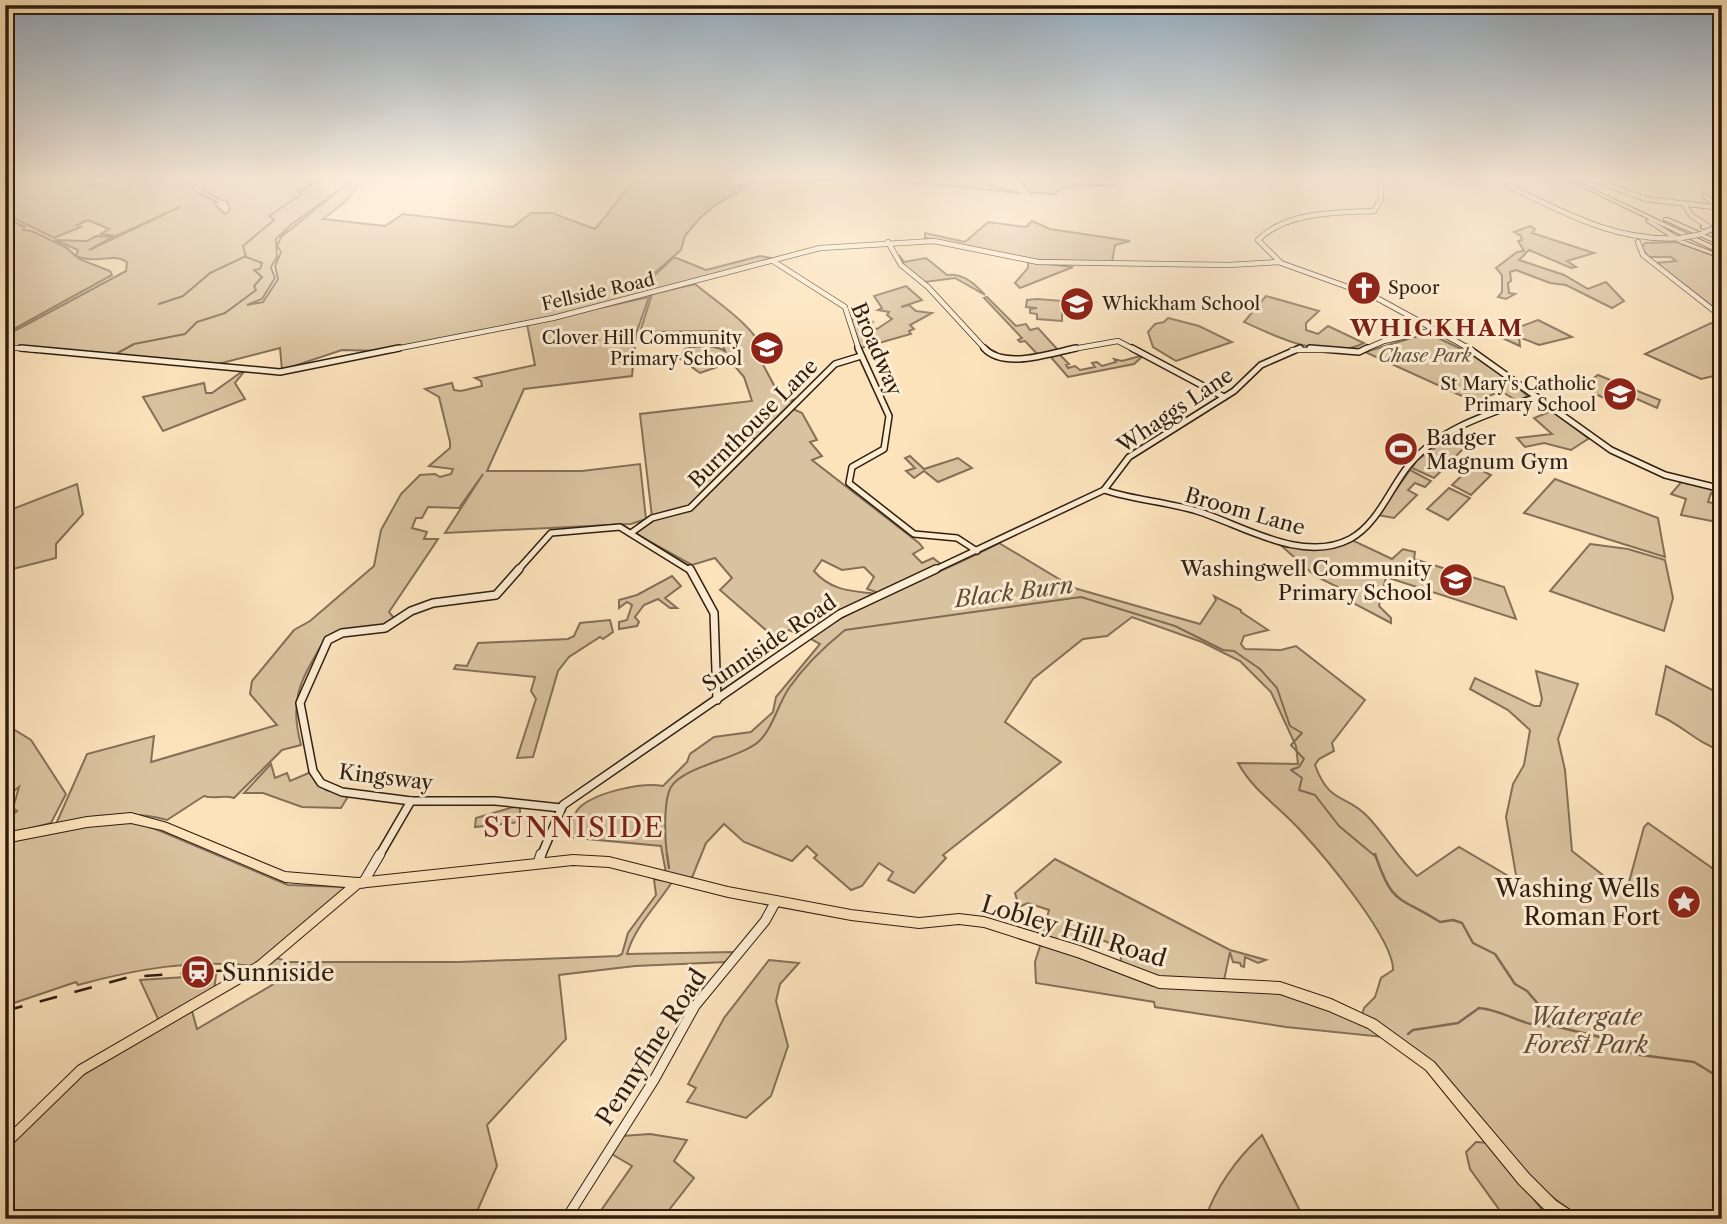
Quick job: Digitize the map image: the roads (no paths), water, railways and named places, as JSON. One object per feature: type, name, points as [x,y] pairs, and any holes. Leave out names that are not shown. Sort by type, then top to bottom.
[{"type":"highway","points":[[1673,236],[1722,253]]},
{"type":"highway","points":[[1688,236],[1722,253]]},
{"type":"highway","name":"Lobley Hill Road","points":[[5,838],[75,824],[131,818],[163,826],[285,877],[360,883],[538,863],[598,860],[776,901],[902,921],[966,919],[984,922],[1080,952],[1158,982],[1280,988],[1331,1005],[1372,1024],[1430,1066],[1524,1180],[1551,1206],[1571,1219]]},
{"type":"main road","points":[[5,1144],[81,1070],[260,966],[360,883]]},
{"type":"street","points":[[1260,236],[1260,243],[1280,262],[1365,293],[1489,360],[1534,398],[1602,445],[1654,471],[1722,489]]},
{"type":"street","points":[[1627,236],[1638,240],[1691,236]]},
{"type":"street","points":[[1638,240],[1643,255],[1722,317]]},
{"type":"street","name":"Fellside Road","points":[[5,347],[280,372],[553,318],[823,247],[888,242],[934,241],[1038,262],[1214,265],[1280,262]]},
{"type":"street","points":[[888,242],[901,265],[928,286],[982,349],[994,356],[1022,359],[1118,341],[1224,397]]},
{"type":"street","name":"Broadway","points":[[773,261],[842,303],[861,356],[887,411],[889,427],[884,449],[852,467],[849,483],[909,531],[925,537],[957,538],[976,551]]},
{"type":"street","name":"Whaggs Lane","points":[[1104,490],[1129,457],[1224,397],[1244,383],[1261,365],[1294,349],[1359,352],[1384,341],[1434,330]]},
{"type":"street","name":"Burnthouse Lane","points":[[631,533],[652,518],[688,509],[835,364],[861,356]]},
{"type":"street","name":"Broom Lane","points":[[1104,490],[1153,504],[1196,510],[1287,541],[1309,546],[1333,545],[1349,540],[1365,527],[1422,453],[1470,423],[1534,398]]},
{"type":"street","name":"Sunniside Road","points":[[561,808],[840,614],[1104,490]]},
{"type":"street","name":"Kingsway","points":[[561,808],[495,801],[411,801],[328,788],[316,777],[303,731],[300,703],[324,645],[342,633],[385,628],[427,605],[496,596],[551,533],[617,527],[686,564],[695,576],[715,613],[717,700]]},
{"type":"street","points":[[360,883],[394,835],[411,801]]},
{"type":"street","points":[[538,863],[561,808]]},
{"type":"street","name":"Pennyfine Road","points":[[566,1219],[654,1080],[695,1006],[765,921],[776,901]]},
{"type":"waterway","points":[[246,256],[243,246],[255,236]]},
{"type":"waterway","points":[[114,355],[134,344],[185,334],[197,322],[225,313],[256,290],[254,286],[262,277],[254,270],[260,269],[262,263],[246,256]]},
{"type":"waterway","points":[[159,304],[183,296],[210,273],[246,256]]},
{"type":"waterway","name":"Black Burn","points":[[667,856],[666,811],[671,787],[698,768],[757,743],[767,732],[785,694],[795,680],[815,657],[845,630],[1081,597],[1175,626],[1223,650],[1234,651],[1260,669],[1277,688],[1290,726],[1302,733],[1291,745],[1304,759],[1299,767],[1291,770],[1302,778],[1299,790],[1315,795],[1339,826],[1375,856]]},
{"type":"waterway","name":"Black Burn","points":[[667,854],[669,868]]},
{"type":"waterway","name":"Black Burn","points":[[1375,854],[1387,883],[1398,898],[1440,922],[1453,920],[1462,923],[1473,943],[1495,954],[1515,984],[1527,991],[1558,1027],[1604,1038],[1633,1054],[1694,1062],[1722,1079]]},
{"type":"waterway","points":[[1408,1034],[1413,1030],[1458,1023],[1479,1008],[1499,1012],[1524,1022],[1555,1026]]},
{"type":"railway","points":[[5,1011],[129,977],[245,969]]},
{"type":"place","name":"Spoor","points":[[1364,288]]},
{"type":"place","name":"Whickham School","points":[[1077,304]]},
{"type":"place","name":"Clover Hill Community Primary School","points":[[767,348]]},
{"type":"place","name":"St Mary's Catholic Primary School","points":[[1620,394]]},
{"type":"place","name":"Badger Magnum Gym","points":[[1401,449]]},
{"type":"place","name":"Washingwell Community Primary School","points":[[1456,580]]},
{"type":"place","name":"Washing Wells Roman Fort","points":[[1684,902]]},
{"type":"place","name":"Sunniside","points":[[198,972]]},
{"type":"district","name":"WHICKHAM","points":[[1437,328]]},
{"type":"district","name":"SUNNISIDE","points":[[574,827]]},
{"type":"park label","name":"Chase Park","points":[[1425,356]]},
{"type":"park label","name":"Watergate Forest Park","points":[[1586,1030]]}]
